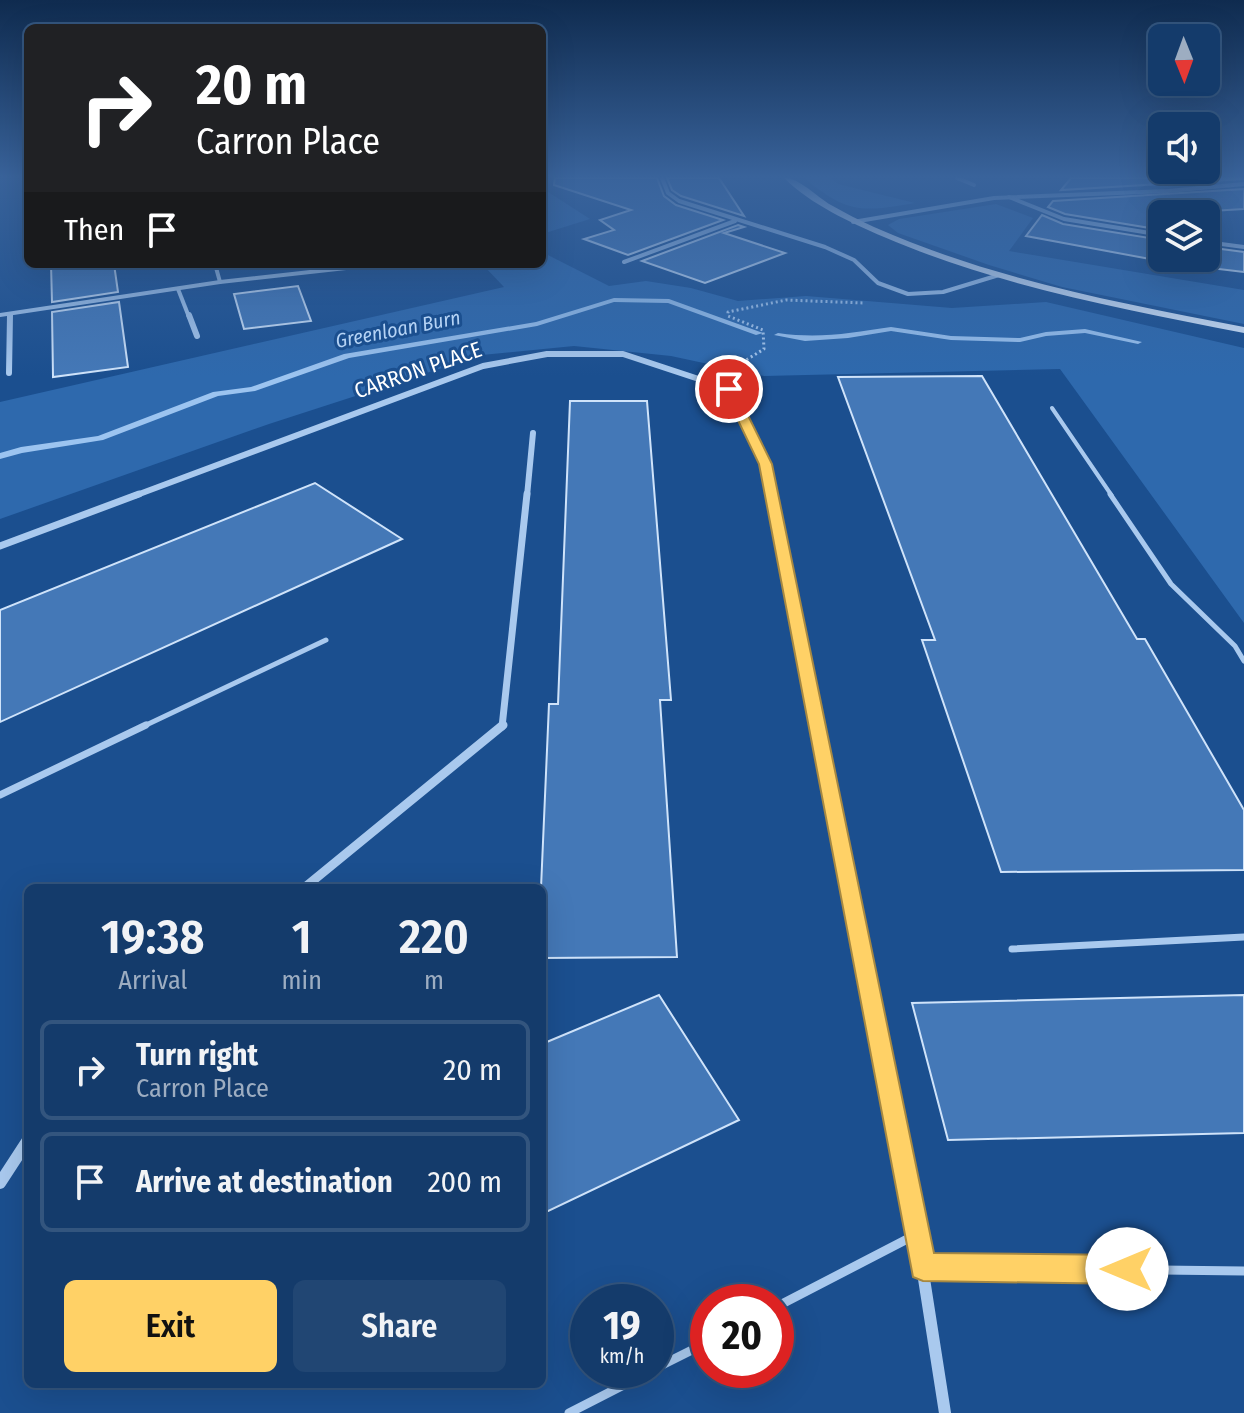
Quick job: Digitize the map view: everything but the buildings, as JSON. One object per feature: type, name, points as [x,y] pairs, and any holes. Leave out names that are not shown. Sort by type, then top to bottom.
[{"type":"street","points":[[624,262],[673,244]]},
{"type":"street","points":[[815,244],[854,260],[878,283],[908,294],[943,292],[999,275]]},
{"type":"street","points":[[909,244],[1046,290],[1244,330]]},
{"type":"street","points":[[1221,244],[1244,247]]},
{"type":"street","points":[[216,268],[220,282]]},
{"type":"street","points":[[0,315],[220,282],[346,268]]},
{"type":"street","points":[[178,289],[197,336]]},
{"type":"street","points":[[9,373],[10,314]]},
{"type":"street","name":"CARRON PLACE","points":[[0,546],[483,366],[547,354],[623,354],[729,389],[766,464],[917,1234],[945,1413]]},
{"type":"street","points":[[309,884],[503,727],[533,433]]},
{"type":"street","points":[[0,1183],[24,1146]]},
{"type":"lane","points":[[1052,408],[1171,584],[1235,646],[1244,661]]},
{"type":"lane","points":[[0,795],[326,640]]},
{"type":"lane","points":[[1012,949],[1244,937]]},
{"type":"lane","points":[[794,1298],[917,1234]]},
{"type":"lane","points":[[923,1267],[1244,1271]]},
{"type":"lane","points":[[569,1413],[617,1388]]},
{"type":"path","points":[[711,383],[764,349],[763,330],[728,316],[728,312],[786,300],[870,304]]},
{"type":"shaded area","points":[[929,244],[1014,244],[1009,251],[1244,290],[1244,324],[1062,287]]},
{"type":"shaded area","points":[[546,254],[609,286],[646,281],[691,288],[738,301],[806,296],[952,308],[1046,302],[1244,348],[1244,623],[1060,369],[764,376],[671,356],[574,346],[482,355],[269,424],[0,519],[0,402],[504,287],[486,268],[546,268]]},
{"type":"waterway","name":"Greenloan Burn","points":[[0,456],[100,438],[216,394],[252,389],[347,356],[537,324],[614,300],[669,301],[759,333]]},
{"type":"waterway","name":"Greenloan Burn","points":[[778,335],[805,339],[891,329],[951,338],[1020,340],[1085,331],[1138,342]]},
{"type":"route","points":[[729,389],[766,464],[923,1267],[1127,1269]]}]
